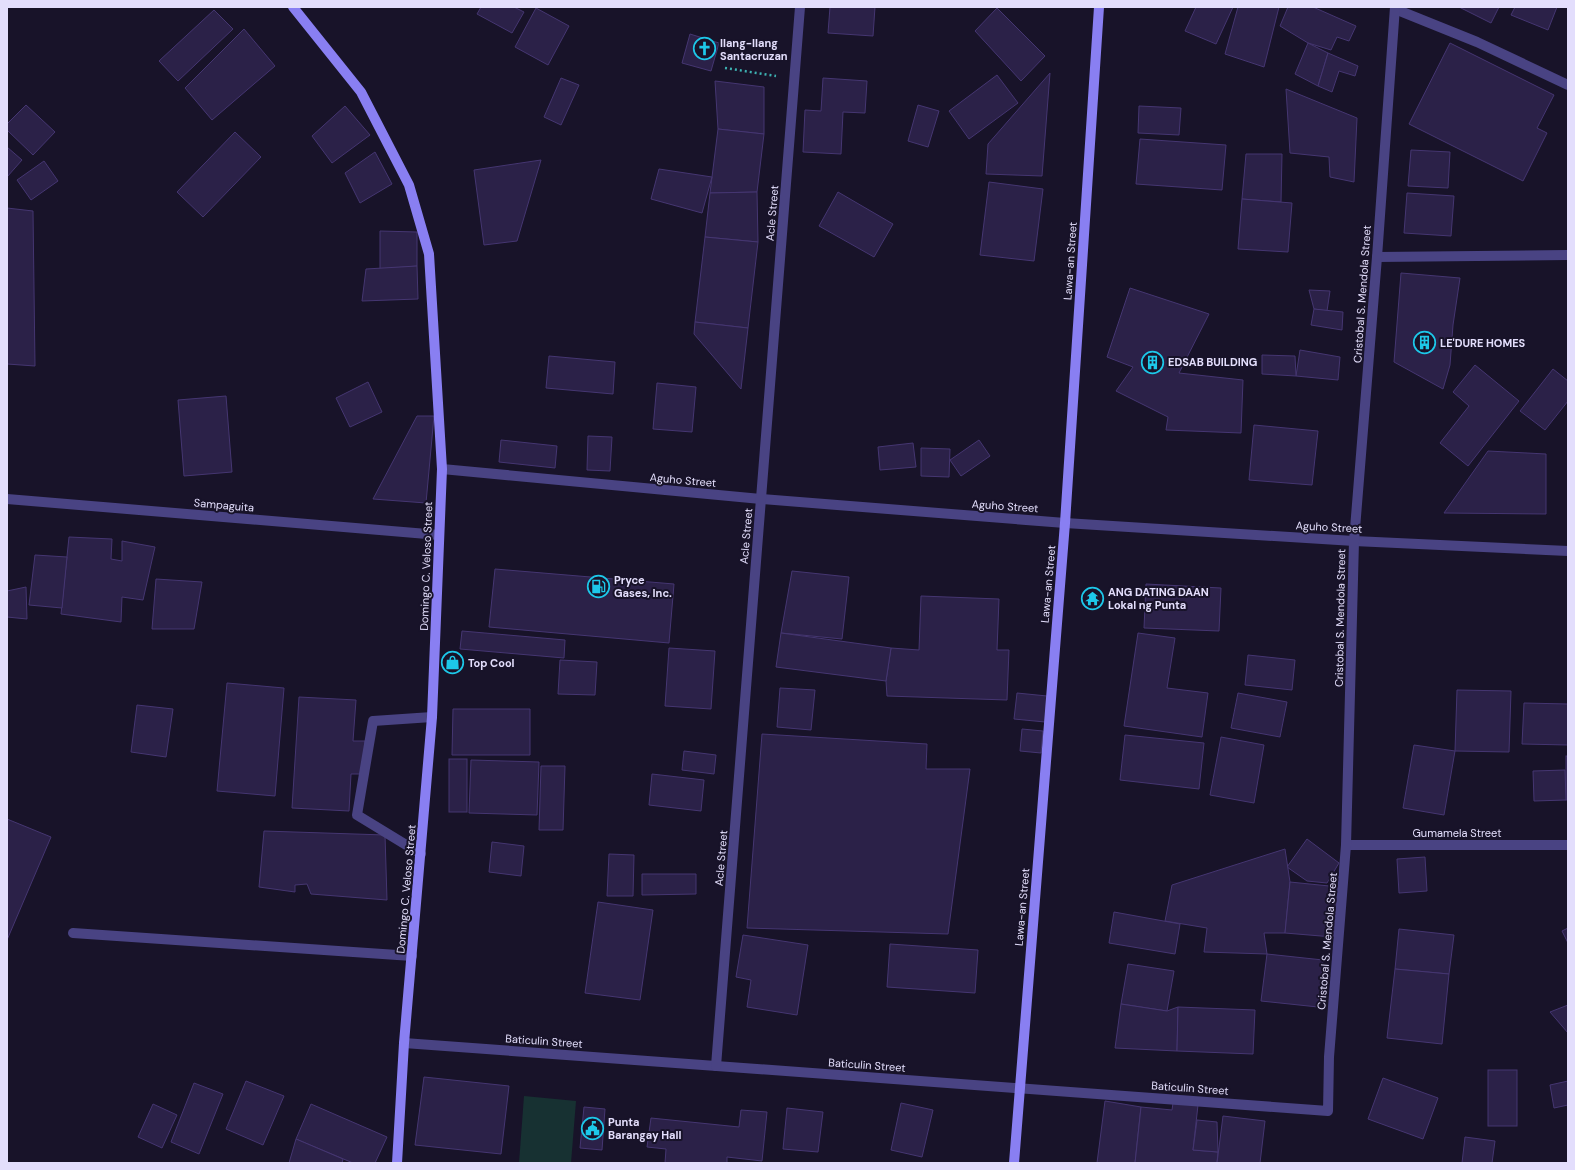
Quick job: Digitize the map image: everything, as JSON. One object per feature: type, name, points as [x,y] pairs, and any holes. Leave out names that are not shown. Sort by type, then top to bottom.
[{"type":"main road","name":"Domingo C. Veloso Street","points":[[293,7],[362,92],[409,185],[429,254],[442,469],[432,717],[404,1043],[397,1163]]},
{"type":"main road","name":"Lawa-an Street","points":[[1014,1163],[1065,523],[1099,7]]},
{"type":"street","name":"Acle Street","points":[[716,1066],[800,7]]},
{"type":"street","points":[[1395,8],[1477,42],[1568,85]]},
{"type":"street","name":"Cristobal S. Mendola Street","points":[[1328,1110],[1329,1057],[1346,845],[1354,541],[1395,8]]},
{"type":"street","points":[[1377,257],[1568,255]]},
{"type":"street","name":"Aguho Street","points":[[442,469],[761,499],[1065,523],[1354,541],[1568,551]]},
{"type":"street","name":"Sampaguita","points":[[7,499],[439,535]]},
{"type":"street","points":[[421,854],[357,815],[373,721],[432,717]]},
{"type":"street","name":"Gumamela Street","points":[[1346,845],[1568,845]]},
{"type":"street","points":[[73,933],[412,956]]},
{"type":"street","name":"Baticulin Street","points":[[404,1043],[1328,1110]]},
{"type":"path","points":[[725,68],[795,79]]},
{"type":"green space","points":[[524,1096],[576,1101],[571,1163],[519,1163]]},
{"type":"building","points":[[481,7],[514,7],[524,12],[512,33],[477,14]]},
{"type":"building","points":[[830,7],[875,7],[873,36],[828,33]]},
{"type":"building","points":[[1196,7],[1233,7],[1216,44],[1185,31]]},
{"type":"building","points":[[1238,7],[1279,7],[1264,67],[1225,54]]},
{"type":"building","points":[[1288,7],[1313,7],[1356,26],[1349,41],[1337,37],[1331,50],[1308,43],[1280,26]]},
{"type":"building","points":[[1459,7],[1499,7],[1491,23]]},
{"type":"building","points":[[1515,7],[1557,7],[1548,30],[1511,15]]},
{"type":"building","points":[[536,8],[569,26],[548,65],[515,47]]},
{"type":"building","points":[[997,8],[1045,56],[1021,81],[975,31]]},
{"type":"building","points":[[214,10],[233,29],[178,81],[159,61]]},
{"type":"building","points":[[244,29],[275,66],[212,120],[185,88]]},
{"type":"building","points":[[690,34],[719,43],[711,71],[682,63]]},
{"type":"building","points":[[1308,43],[1328,53],[1318,86],[1295,74]]},
{"type":"building","points":[[1450,43],[1554,95],[1537,128],[1547,133],[1523,181],[1409,124]]},
{"type":"building","points":[[1328,53],[1358,66],[1355,76],[1339,71],[1332,92],[1318,86]]},
{"type":"building","points":[[1050,73],[1042,176],[986,174],[988,144]]},
{"type":"building","points":[[997,75],[1018,103],[969,139],[949,111]]},
{"type":"building","points":[[561,78],[579,85],[561,125],[544,117]]},
{"type":"building","points":[[823,78],[867,81],[865,113],[843,112],[841,154],[803,152],[805,110],[821,111]]},
{"type":"building","points":[[715,81],[764,87],[764,134],[718,129]]},
{"type":"building","points":[[1286,89],[1357,118],[1354,182],[1330,177],[1329,157],[1290,153]]},
{"type":"building","points":[[26,105],[55,132],[33,155],[7,130],[7,124]]},
{"type":"building","points":[[918,105],[939,111],[928,147],[908,141]]},
{"type":"building","points":[[345,106],[370,135],[332,163],[312,136]]},
{"type":"building","points":[[1139,106],[1181,108],[1179,135],[1138,133]]},
{"type":"building","points":[[718,129],[764,134],[757,192],[710,193]]},
{"type":"building","points":[[235,132],[261,157],[203,217],[177,192]]},
{"type":"building","points":[[1140,139],[1226,145],[1222,190],[1136,184]]},
{"type":"building","points":[[7,147],[22,160],[7,177]]},
{"type":"building","points":[[1411,150],[1450,152],[1448,188],[1408,186]]},
{"type":"building","points":[[375,152],[392,184],[360,203],[345,173]]},
{"type":"building","points":[[1246,154],[1282,154],[1281,202],[1242,199]]},
{"type":"building","points":[[541,160],[517,241],[484,245],[474,170]]},
{"type":"building","points":[[44,161],[58,181],[31,200],[17,180]]},
{"type":"building","points":[[659,169],[712,177],[702,213],[651,199]]},
{"type":"building","points":[[989,182],[1043,189],[1034,261],[980,255]]},
{"type":"building","points":[[757,192],[758,242],[705,237],[710,193]]},
{"type":"building","points":[[838,192],[893,224],[874,257],[819,226]]},
{"type":"building","points":[[1407,193],[1454,196],[1451,236],[1404,233]]},
{"type":"building","points":[[1242,199],[1292,203],[1288,252],[1238,249]]},
{"type":"building","points":[[7,208],[33,211],[35,366],[7,364]]},
{"type":"building","points":[[380,231],[417,232],[417,266],[380,269]]},
{"type":"building","points":[[705,237],[758,242],[748,328],[695,322]]},
{"type":"building","points":[[417,266],[418,299],[362,301],[366,269]]},
{"type":"building","name":"LE'DURE HOMES","points":[[1401,273],[1460,278],[1453,325],[1450,365],[1443,389],[1394,362]]},
{"type":"building","name":"EDSAB BUILDING","points":[[1130,288],[1209,314],[1179,373],[1243,380],[1241,433],[1166,430],[1168,417],[1116,391],[1133,367],[1107,357]]},
{"type":"building","points":[[1309,290],[1330,291],[1327,311],[1314,309]]},
{"type":"building","points":[[1314,309],[1343,312],[1342,330],[1311,325]]},
{"type":"building","points":[[695,322],[748,328],[741,389],[694,334]]},
{"type":"building","points":[[1300,350],[1340,357],[1338,380],[1296,376]]},
{"type":"building","points":[[1262,355],[1295,356],[1296,376],[1262,374]]},
{"type":"building","points":[[549,356],[615,362],[613,394],[546,388]]},
{"type":"building","points":[[1475,365],[1519,401],[1468,466],[1440,443],[1469,406],[1453,392]]},
{"type":"building","points":[[1553,369],[1568,381],[1568,401],[1545,430],[1520,411]]},
{"type":"building","points":[[368,382],[382,412],[350,427],[336,398]]},
{"type":"building","points":[[657,383],[696,387],[692,432],[653,429]]},
{"type":"building","points":[[226,396],[232,472],[184,476],[178,400]]},
{"type":"building","points":[[417,416],[434,416],[426,503],[373,499]]},
{"type":"building","points":[[1254,425],[1318,431],[1312,485],[1249,480]]},
{"type":"building","points":[[588,436],[612,437],[610,471],[587,470]]},
{"type":"building","points":[[501,440],[557,446],[555,468],[499,462]]},
{"type":"building","points":[[979,440],[990,456],[961,476],[950,460]]},
{"type":"building","points":[[913,443],[916,467],[880,470],[878,447]]},
{"type":"building","points":[[921,448],[950,449],[949,477],[921,476]]},
{"type":"building","points":[[1488,451],[1546,454],[1546,514],[1444,513]]},
{"type":"building","points":[[69,537],[112,539],[111,559],[122,561],[122,541],[155,547],[143,600],[122,597],[121,622],[61,614]]},
{"type":"building","points":[[35,555],[67,557],[62,608],[29,605]]},
{"type":"building","points":[[495,569],[674,584],[669,643],[489,627]]},
{"type":"building","points":[[792,571],[849,577],[842,639],[781,633]]},
{"type":"building","points":[[156,579],[202,582],[194,629],[152,629]]},
{"type":"building","points":[[1146,584],[1221,588],[1219,631],[1144,628]]},
{"type":"building","points":[[26,587],[27,619],[7,617],[7,591]]},
{"type":"building","points":[[921,596],[999,599],[997,650],[1009,650],[1007,700],[887,696],[886,681],[891,648],[919,650]]},
{"type":"building","points":[[462,631],[565,640],[564,658],[460,649]]},
{"type":"building","points":[[781,633],[891,648],[886,681],[776,667]]},
{"type":"building","points":[[1138,633],[1175,638],[1167,688],[1208,693],[1202,737],[1124,726]]},
{"type":"building","points":[[669,648],[715,651],[711,709],[665,706]]},
{"type":"building","points":[[1248,655],[1295,660],[1292,690],[1245,685]]},
{"type":"building","points":[[560,660],[597,662],[595,695],[558,694]]},
{"type":"building","points":[[227,683],[284,688],[275,796],[217,791]]},
{"type":"building","points":[[780,688],[815,690],[811,730],[777,727]]},
{"type":"building","points":[[1457,690],[1511,691],[1509,752],[1455,751]]},
{"type":"building","points":[[1017,693],[1047,696],[1045,722],[1014,719]]},
{"type":"building","points":[[1238,693],[1287,702],[1280,737],[1231,728]]},
{"type":"building","points":[[299,697],[356,700],[353,741],[365,741],[363,774],[351,774],[349,811],[292,808]]},
{"type":"building","points":[[1524,703],[1568,704],[1568,745],[1522,744]]},
{"type":"building","points":[[137,705],[173,709],[166,757],[131,752]]},
{"type":"building","points":[[453,709],[530,709],[530,755],[452,755]]},
{"type":"building","points":[[1022,729],[1043,731],[1041,753],[1020,751]]},
{"type":"building","points":[[762,734],[927,744],[926,769],[970,769],[948,934],[747,928]]},
{"type":"building","points":[[1125,735],[1204,743],[1199,789],[1120,780]]},
{"type":"building","points":[[1221,737],[1264,745],[1254,803],[1210,795]]},
{"type":"building","points":[[1414,745],[1455,751],[1444,815],[1403,808]]},
{"type":"building","points":[[684,751],[716,755],[714,774],[682,770]]},
{"type":"building","points":[[1566,756],[1568,756],[1568,800],[1566,800]]},
{"type":"building","points":[[449,759],[467,759],[467,812],[449,812]]},
{"type":"building","points":[[471,760],[539,762],[537,815],[469,813]]},
{"type":"building","points":[[541,766],[565,766],[563,830],[539,830]]},
{"type":"building","points":[[1565,770],[1566,800],[1534,801],[1533,771]]},
{"type":"building","points":[[652,774],[704,780],[701,811],[649,805]]},
{"type":"building","points":[[7,819],[51,837],[7,940]]},
{"type":"building","points":[[264,831],[385,835],[387,900],[311,894],[307,884],[295,885],[295,892],[259,887]]},
{"type":"building","points":[[1307,839],[1339,863],[1327,883],[1307,881],[1287,867]]},
{"type":"building","points":[[492,842],[524,846],[521,876],[489,872]]},
{"type":"building","points":[[1285,849],[1290,882],[1285,933],[1264,933],[1267,954],[1204,952],[1207,928],[1165,921],[1172,885]]},
{"type":"building","points":[[609,854],[634,855],[633,896],[607,896]]},
{"type":"building","points":[[1425,857],[1427,891],[1399,893],[1397,859]]},
{"type":"building","points":[[642,874],[696,874],[696,894],[642,895]]},
{"type":"building","points":[[1290,882],[1339,887],[1333,937],[1285,933]]},
{"type":"building","points":[[598,902],[653,910],[640,1000],[585,993]]},
{"type":"building","points":[[1114,912],[1180,924],[1175,954],[1109,943]]},
{"type":"building","points":[[1568,928],[1568,943],[1562,931]]},
{"type":"building","points":[[1399,929],[1454,935],[1449,974],[1395,969]]},
{"type":"building","points":[[743,935],[808,945],[797,1015],[747,1007],[751,980],[736,977]]},
{"type":"building","points":[[890,944],[978,950],[975,993],[887,987]]},
{"type":"building","points":[[1267,954],[1323,960],[1318,1007],[1261,1001]]},
{"type":"building","points":[[1128,964],[1174,971],[1167,1011],[1121,1004]]},
{"type":"building","points":[[1395,969],[1449,974],[1442,1044],[1387,1038]]},
{"type":"building","points":[[1121,1004],[1167,1011],[1178,1007],[1177,1051],[1115,1048]]},
{"type":"building","points":[[1568,1005],[1568,1033],[1550,1012]]},
{"type":"building","points":[[1178,1007],[1255,1010],[1253,1054],[1177,1051]]},
{"type":"building","points":[[1488,1070],[1517,1070],[1517,1126],[1488,1126]]},
{"type":"building","points":[[424,1077],[509,1086],[501,1154],[415,1145]]},
{"type":"building","points":[[1383,1078],[1438,1098],[1423,1139],[1368,1119]]},
{"type":"building","points":[[246,1081],[284,1096],[263,1145],[226,1129]]},
{"type":"building","points":[[1568,1081],[1568,1105],[1554,1108],[1550,1085]]},
{"type":"building","points":[[194,1083],[223,1094],[199,1154],[171,1142]]},
{"type":"building","points":[[1105,1101],[1141,1107],[1135,1163],[1097,1163]]},
{"type":"building","points":[[901,1103],[933,1110],[922,1157],[891,1150]]},
{"type":"building","points":[[1173,1103],[1198,1105],[1193,1150],[1218,1152],[1217,1163],[1135,1163],[1141,1107],[1172,1110]]},
{"type":"building","points":[[153,1104],[177,1115],[162,1148],[138,1137]]},
{"type":"building","points":[[311,1104],[387,1137],[375,1163],[353,1163],[296,1139]]},
{"type":"building","name":"Punta Barangay Hall","points":[[584,1107],[605,1109],[602,1150],[580,1148]]},
{"type":"building","points":[[787,1108],[823,1112],[818,1152],[783,1149]]},
{"type":"building","points":[[741,1110],[767,1112],[762,1161],[727,1157],[727,1163],[665,1163],[666,1149],[647,1147],[651,1118],[739,1127]]},
{"type":"building","points":[[1223,1116],[1265,1121],[1260,1163],[1217,1163]]},
{"type":"building","points":[[1197,1120],[1217,1122],[1218,1152],[1193,1150]]},
{"type":"building","points":[[1465,1137],[1495,1141],[1492,1163],[1462,1163]]},
{"type":"building","points":[[296,1139],[343,1159],[342,1163],[289,1163]]},
{"type":"place","name":"Ilang-Ilang Santacruzan","points":[[704,49]]},
{"type":"place","name":"LE'DURE HOMES","points":[[1424,343]]},
{"type":"place","name":"EDSAB BUILDING","points":[[1152,362]]},
{"type":"place","name":"Pryce Gases, Inc.","points":[[599,586]]},
{"type":"place","name":"ANG DATING DAAN Lokal ng Punta","points":[[1093,598]]},
{"type":"place","name":"Top Cool","points":[[453,663]]},
{"type":"place","name":"Punta Barangay Hall","points":[[593,1128]]}]
